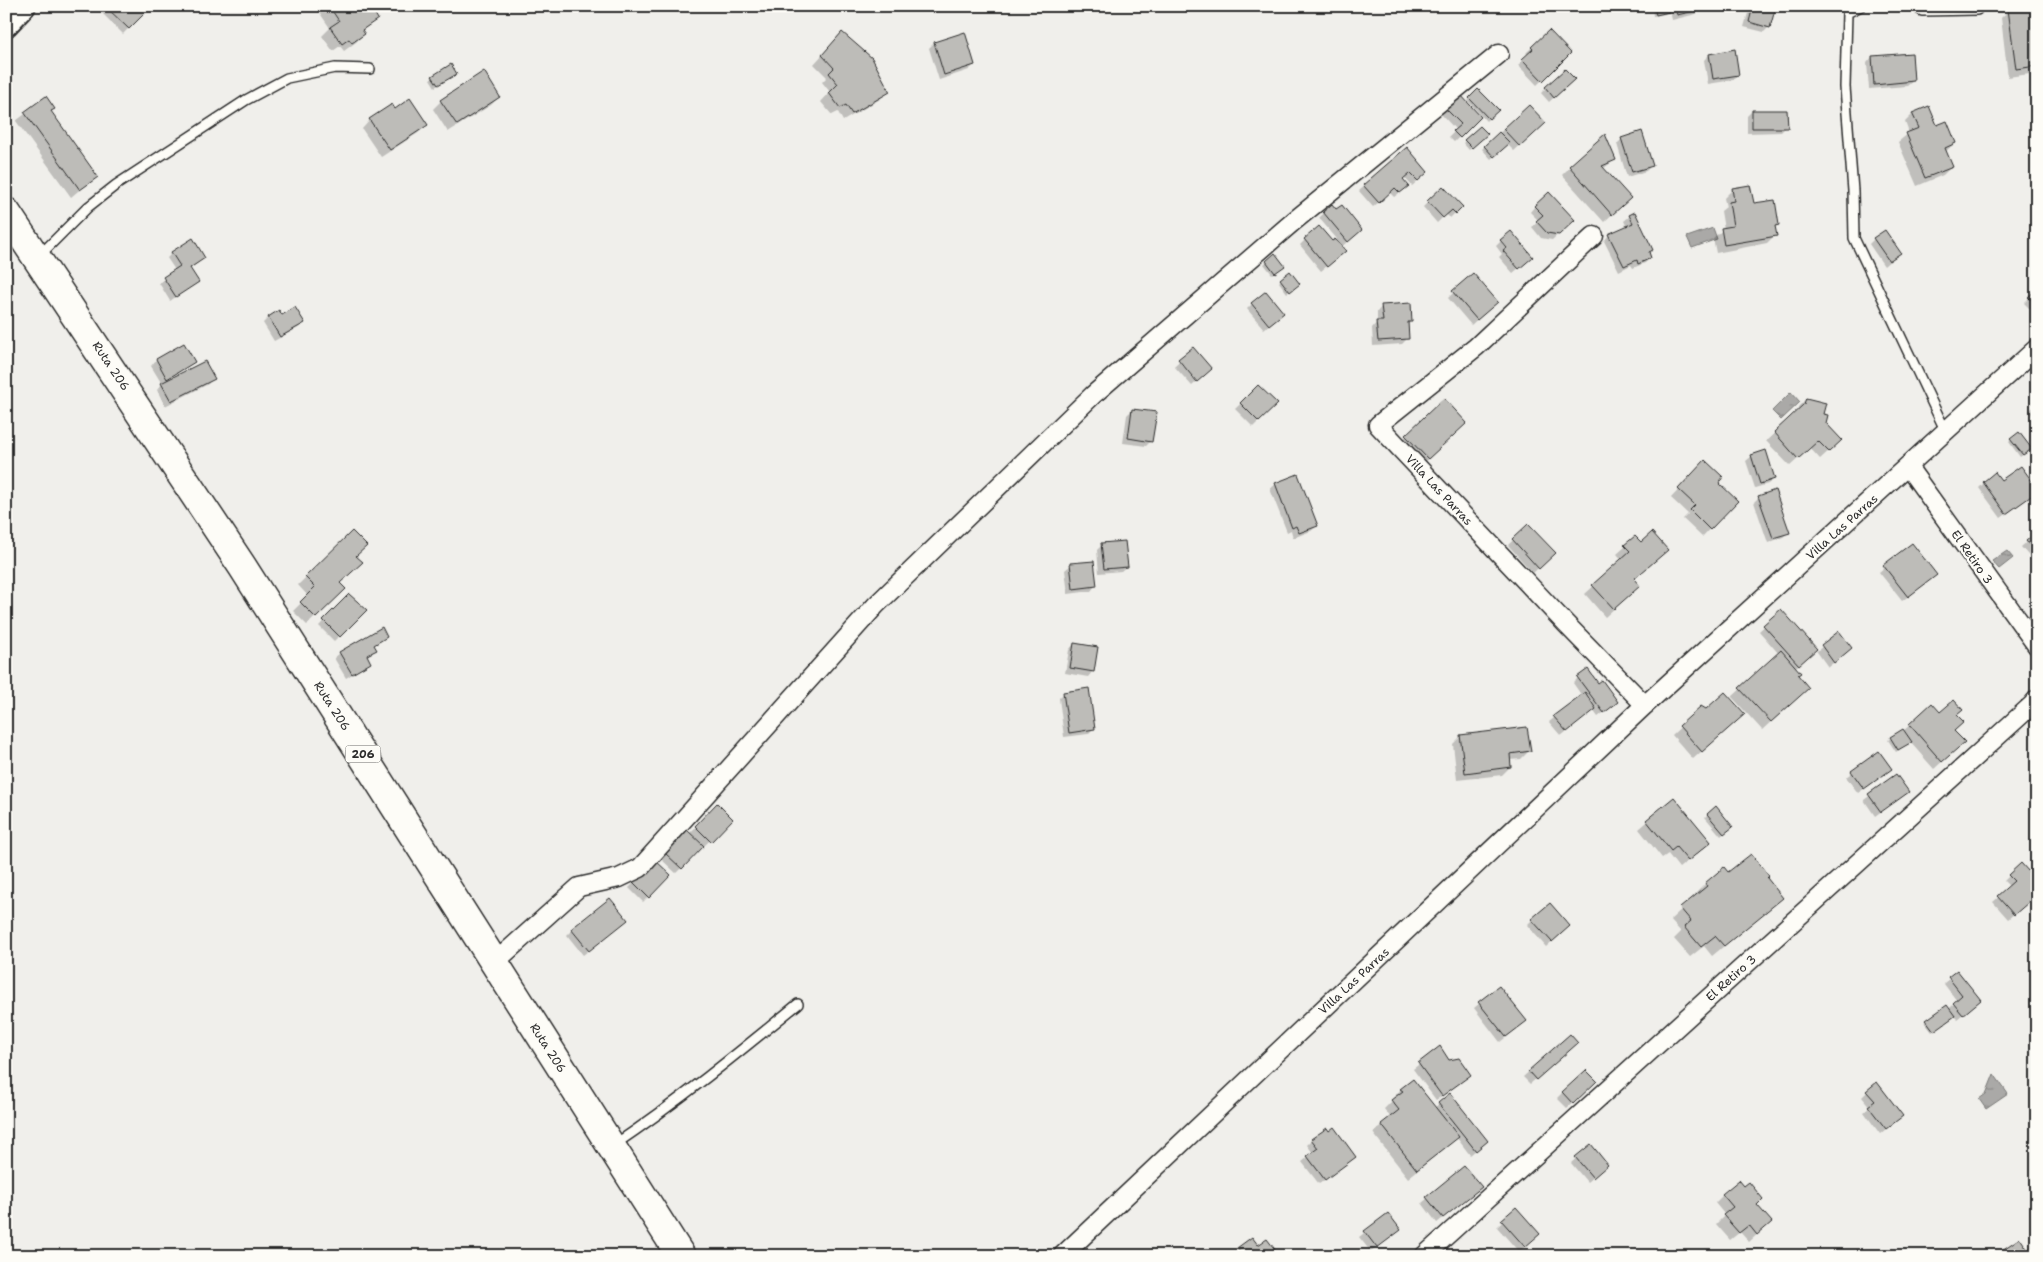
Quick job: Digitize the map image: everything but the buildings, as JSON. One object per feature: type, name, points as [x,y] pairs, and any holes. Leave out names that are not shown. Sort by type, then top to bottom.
[{"type":"highway","name":"Ruta 206","points":[[6,212],[38,257],[242,566],[681,1256]]},
{"type":"street","points":[[6,25],[24,6]]},
{"type":"street","points":[[494,963],[579,887],[619,878],[640,868],[876,605],[1093,395],[1294,221],[1499,54]]},
{"type":"street","name":"Villa Las Parras","points":[[1594,236],[1476,347],[1378,425],[1566,624],[1646,705]]},
{"type":"street","name":"Villa Las Parras","points":[[1062,1256],[1646,705],[2037,348]]},
{"type":"street","name":"El Retiro 3","points":[[1908,467],[2037,646]]},
{"type":"street","name":"El Retiro 3","points":[[1424,1256],[2025,711],[2037,698]]},
{"type":"lane","points":[[1861,6],[1847,10],[1846,87],[1854,238],[1946,432]]},
{"type":"lane","points":[[1914,6],[1922,10],[1978,10]]},
{"type":"lane","points":[[38,257],[88,207],[116,185],[246,100],[287,78],[335,68],[370,69]]},
{"type":"lane","points":[[611,1146],[643,1126],[720,1068],[798,1004]]},
{"type":"water","points":[[1713,228],[1717,239],[1692,248],[1687,237]]},
{"type":"water","points":[[1791,392],[1800,402],[1781,420],[1772,411]]},
{"type":"water","points":[[2007,551],[2013,558],[1999,569],[1992,561]]},
{"type":"water","points":[[1994,1074],[2008,1094],[1986,1109],[1979,1099],[1986,1094]]}]
